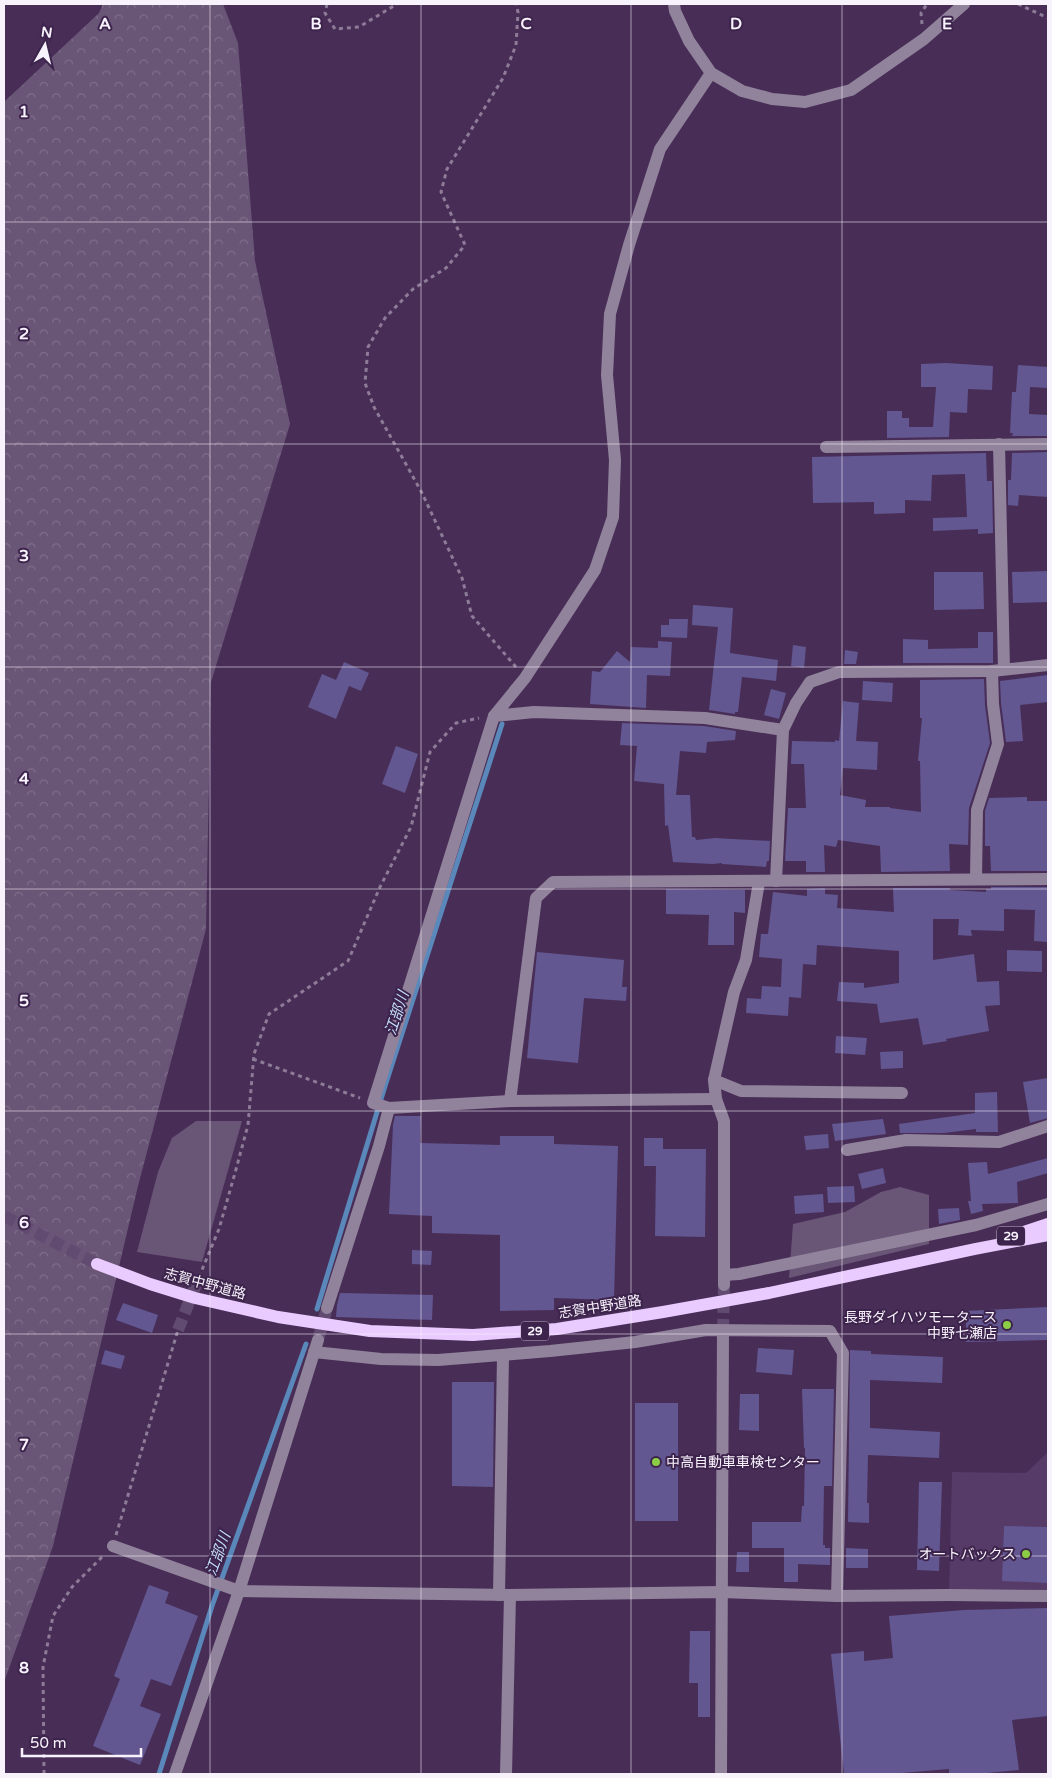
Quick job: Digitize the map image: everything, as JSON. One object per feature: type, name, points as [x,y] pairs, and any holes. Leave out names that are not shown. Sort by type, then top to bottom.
[{"type":"main road","name":"29","points":[[975,1249],[1048,1224]]},
{"type":"main road","name":"志賀中野道路","points":[[97,1264],[186,1295],[278,1318],[370,1331],[473,1335],[557,1329],[663,1312],[769,1293],[1048,1235]]},
{"type":"main road","name":"29","points":[[1032,1238],[1048,1242]]},
{"type":"street","points":[[674,4],[675,11],[689,42],[711,73],[742,91],[772,99],[805,102],[851,90],[924,39],[964,4]]},
{"type":"street","points":[[711,73],[660,149],[629,244],[610,314],[607,375],[615,460],[613,517],[594,570],[525,678],[495,715],[373,1103],[389,1108],[510,1101],[716,1099]]},
{"type":"street","points":[[976,879],[977,810],[998,744],[993,704],[998,670],[999,444]]},
{"type":"street","points":[[826,447],[1048,444]]},
{"type":"street","points":[[776,881],[783,730],[796,702],[810,682],[840,672],[998,670],[1048,665]]},
{"type":"street","points":[[495,715],[534,712],[705,718],[783,730]]},
{"type":"street","points":[[510,1101],[536,898],[553,882],[1048,879]]},
{"type":"street","points":[[759,882],[746,960],[734,992],[714,1080],[716,1099],[724,1121],[724,1280],[777,1266],[976,1225],[1048,1204]]},
{"type":"street","points":[[714,1080],[741,1091],[902,1093]]},
{"type":"street","points":[[327,1308],[379,1146],[389,1108]]},
{"type":"street","points":[[847,1150],[906,1140],[999,1142],[1048,1126]]},
{"type":"street","points":[[175,1774],[239,1591],[316,1346],[381,1359],[438,1360],[503,1356],[635,1342],[706,1330],[830,1331],[843,1353],[837,1596]]},
{"type":"street","points":[[722,1774],[723,1331]]},
{"type":"street","points":[[503,1356],[506,1774]]},
{"type":"street","points":[[113,1546],[239,1591],[504,1595],[721,1592],[837,1596],[1048,1596]]},
{"type":"path","points":[[327,4],[325,13],[335,29],[359,28],[397,4]]},
{"type":"path","points":[[516,4],[518,12],[516,45],[503,78],[447,169],[441,192],[466,245],[446,268],[413,289],[384,318],[368,347],[365,383],[374,407],[422,493],[462,578],[472,616],[525,678]]},
{"type":"path","points":[[1018,4],[1048,18]]},
{"type":"path","points":[[199,1277],[219,1228],[248,1125],[253,1059],[269,1014],[348,961],[380,887],[411,827],[430,752],[456,723],[495,715]]},
{"type":"path","points":[[253,1059],[373,1103]]},
{"type":"shaded area","points":[[1048,1452],[1048,1596],[949,1595],[952,1472],[1026,1473]]},
{"type":"green space","points":[[103,4],[223,4],[238,43],[255,261],[290,424],[211,682],[206,929],[138,1186],[53,1546],[4,1682],[4,102],[99,13]]},
{"type":"green space","points":[[196,1121],[242,1121],[202,1262],[137,1252],[158,1172],[172,1138]]},
{"type":"green space","points":[[900,1187],[929,1195],[929,1244],[789,1278],[793,1224],[845,1212],[881,1192]]},
{"type":"building","points":[[946,363],[993,366],[992,390],[968,389],[967,413],[950,412],[949,437],[887,438],[887,411],[902,411],[902,418],[909,418],[909,427],[933,427],[936,387],[921,387],[921,364]]},
{"type":"building","points":[[1018,365],[1048,367],[1048,388],[1030,387],[1029,414],[1048,415],[1048,436],[1012,436],[1013,433],[1010,433],[1012,392],[1016,392]]},
{"type":"building","points":[[1048,452],[1048,497],[1019,495],[1018,506],[1008,505],[1008,480],[1011,480],[1012,453]]},
{"type":"building","points":[[986,453],[987,481],[992,481],[993,533],[978,534],[978,529],[933,531],[933,518],[967,517],[965,474],[932,475],[931,501],[905,500],[905,513],[874,514],[874,502],[813,503],[812,457]]},
{"type":"building","points":[[1048,571],[1048,602],[1013,603],[1012,572]]},
{"type":"building","points":[[934,572],[983,572],[984,609],[934,610]]},
{"type":"building","points":[[693,605],[733,608],[730,653],[778,660],[776,681],[742,677],[738,712],[735,712],[735,714],[709,710],[718,627],[692,625]]},
{"type":"building","points":[[669,619],[688,619],[687,638],[661,637],[661,625],[669,625]]},
{"type":"building","points":[[978,632],[993,632],[993,663],[903,663],[903,639],[928,640],[928,649],[978,648]]},
{"type":"building","points":[[658,641],[672,642],[670,676],[647,675],[646,708],[590,704],[592,671],[600,672],[617,651],[630,662],[631,647],[658,648]]},
{"type":"building","points":[[793,645],[806,647],[804,668],[791,666]]},
{"type":"building","points":[[845,650],[858,652],[856,664],[844,664]]},
{"type":"building","points":[[344,662],[369,673],[361,691],[349,686],[336,719],[308,707],[322,674],[336,680]]},
{"type":"building","points":[[1048,675],[1048,702],[1020,705],[1023,741],[1006,742],[1000,681]]},
{"type":"building","points":[[984,679],[990,743],[969,808],[968,845],[949,844],[950,871],[881,872],[880,846],[838,840],[836,847],[824,845],[825,872],[806,872],[806,861],[785,861],[788,808],[806,808],[804,764],[791,764],[792,741],[839,741],[843,701],[859,703],[856,741],[878,742],[877,770],[843,768],[840,795],[866,800],[865,807],[890,807],[921,812],[920,761],[918,761],[922,718],[920,718],[920,680]]},
{"type":"building","points":[[863,681],[893,683],[892,702],[862,700]]},
{"type":"building","points":[[771,689],[786,693],[779,719],[764,715]]},
{"type":"building","points":[[622,723],[704,726],[736,731],[735,740],[707,742],[706,753],[680,751],[676,795],[690,795],[692,837],[695,837],[696,840],[715,838],[770,841],[769,861],[767,861],[766,867],[722,863],[673,862],[668,825],[665,826],[664,784],[634,781],[637,746],[620,745]]},
{"type":"building","points":[[396,746],[418,754],[405,793],[382,784]]},
{"type":"building","points":[[1027,797],[1027,801],[1048,801],[1048,871],[991,871],[990,846],[985,846],[985,811],[989,798]]},
{"type":"building","points":[[991,887],[1048,887],[1048,942],[1034,941],[1035,910],[1004,909],[1004,931],[971,930],[972,936],[958,935],[959,919],[933,919],[933,960],[974,954],[977,982],[999,981],[1000,1005],[985,1006],[989,1031],[923,1045],[918,1018],[880,1023],[877,1004],[837,1001],[839,982],[864,983],[864,988],[899,983],[899,951],[817,945],[816,965],[803,964],[801,998],[789,997],[788,1016],[746,1013],[747,998],[761,999],[762,986],[781,987],[782,959],[759,957],[761,934],[768,934],[773,892],[807,896],[807,889],[825,888],[825,894],[838,895],[837,908],[894,912],[893,888],[950,888],[950,890],[986,892],[986,889],[991,889]]},
{"type":"building","points":[[666,889],[745,890],[745,913],[734,912],[734,945],[708,945],[709,915],[666,914]]},
{"type":"building","points":[[1007,950],[1042,951],[1042,972],[1007,971]]},
{"type":"building","points":[[537,952],[624,960],[622,987],[627,987],[626,1001],[584,998],[578,1063],[527,1058]]},
{"type":"building","points":[[836,1036],[867,1038],[865,1055],[835,1053]]},
{"type":"building","points":[[903,1051],[903,1068],[881,1069],[880,1052]]},
{"type":"building","points":[[1048,1078],[1048,1118],[1030,1123],[1023,1082]]},
{"type":"building","points":[[997,1092],[998,1132],[976,1132],[976,1129],[944,1133],[900,1133],[899,1124],[975,1113],[975,1093]]},
{"type":"building","points":[[395,1116],[421,1116],[420,1143],[500,1145],[500,1136],[554,1136],[554,1144],[618,1146],[614,1300],[554,1298],[554,1310],[500,1311],[500,1235],[432,1233],[432,1216],[389,1214]]},
{"type":"building","points":[[883,1119],[886,1134],[835,1141],[832,1124]]},
{"type":"building","points":[[828,1134],[829,1148],[806,1150],[804,1136]]},
{"type":"building","points":[[644,1138],[663,1138],[663,1149],[706,1149],[705,1237],[655,1236],[656,1166],[644,1166]]},
{"type":"building","points":[[1048,1158],[1048,1173],[1017,1182],[1018,1203],[982,1204],[983,1211],[971,1214],[968,1201],[971,1201],[968,1163],[987,1162],[988,1174]]},
{"type":"building","points":[[883,1168],[886,1183],[862,1189],[858,1174]]},
{"type":"building","points":[[854,1186],[855,1202],[828,1203],[827,1187]]},
{"type":"building","points":[[823,1194],[824,1212],[795,1214],[794,1196]]},
{"type":"building","points":[[959,1208],[960,1220],[939,1224],[938,1209]]},
{"type":"building","points":[[412,1250],[432,1251],[431,1265],[412,1264]]},
{"type":"building","points":[[340,1293],[433,1295],[432,1320],[336,1317]]},
{"type":"building","points":[[123,1303],[158,1315],[152,1333],[116,1320]]},
{"type":"building","name":"長野ダイハツモータース 中野七瀬店","points":[[1048,1307],[1048,1340],[966,1342],[966,1311]]},
{"type":"building","points":[[758,1348],[794,1350],[792,1375],[756,1372]]},
{"type":"building","points":[[105,1350],[125,1356],[121,1369],[101,1364]]},
{"type":"building","points":[[850,1350],[871,1351],[871,1354],[943,1357],[942,1383],[870,1380],[870,1428],[940,1432],[939,1458],[868,1455],[867,1503],[869,1503],[869,1523],[848,1522]]},
{"type":"building","points":[[452,1382],[494,1382],[493,1487],[452,1486]]},
{"type":"building","points":[[802,1389],[834,1389],[832,1486],[824,1486],[823,1545],[825,1545],[825,1548],[830,1548],[830,1565],[798,1564],[798,1582],[784,1582],[784,1548],[752,1548],[752,1522],[801,1522],[802,1506],[804,1506],[805,1448]]},
{"type":"building","points":[[740,1394],[759,1394],[759,1431],[739,1430]]},
{"type":"building","name":"中高自動車車検センター","points":[[635,1403],[678,1403],[678,1521],[635,1521]]},
{"type":"building","points":[[919,1482],[942,1482],[939,1571],[917,1570]]},
{"type":"building","name":"オートバックス","points":[[1004,1526],[1048,1527],[1048,1583],[1002,1581]]},
{"type":"building","points":[[846,1548],[868,1549],[868,1568],[846,1568]]},
{"type":"building","points":[[737,1552],[749,1552],[749,1572],[736,1572]]},
{"type":"building","points":[[149,1585],[169,1592],[165,1603],[198,1616],[171,1686],[151,1679],[140,1706],[161,1714],[140,1765],[93,1746],[120,1679],[114,1676]]},
{"type":"building","points":[[1048,1608],[1048,1716],[1012,1720],[1019,1770],[977,1774],[949,1774],[949,1769],[890,1774],[844,1774],[831,1654],[864,1651],[864,1661],[893,1658],[889,1616],[964,1610]]},
{"type":"building","points":[[690,1631],[710,1631],[710,1717],[698,1717],[698,1683],[689,1683]]},
{"type":"waterway","name":"江部川","points":[[317,1309],[385,1086],[502,724]]},
{"type":"waterway","name":"江部川","points":[[159,1774],[212,1606],[306,1344]]},
{"type":"tunnel","points":[[4,1216],[97,1264]]},
{"type":"tunnel","points":[[178,1330],[199,1277]]},
{"type":"tunnel","points":[[723,1331],[724,1285]]},
{"type":"tunnel","points":[[318,1340],[327,1308]]},
{"type":"place","name":"長野ダイハツモータース 中野七瀬店","points":[[1007,1325]]},
{"type":"place","name":"中高自動車車検センター","points":[[656,1462]]},
{"type":"place","name":"オートバックス","points":[[1026,1554]]}]
